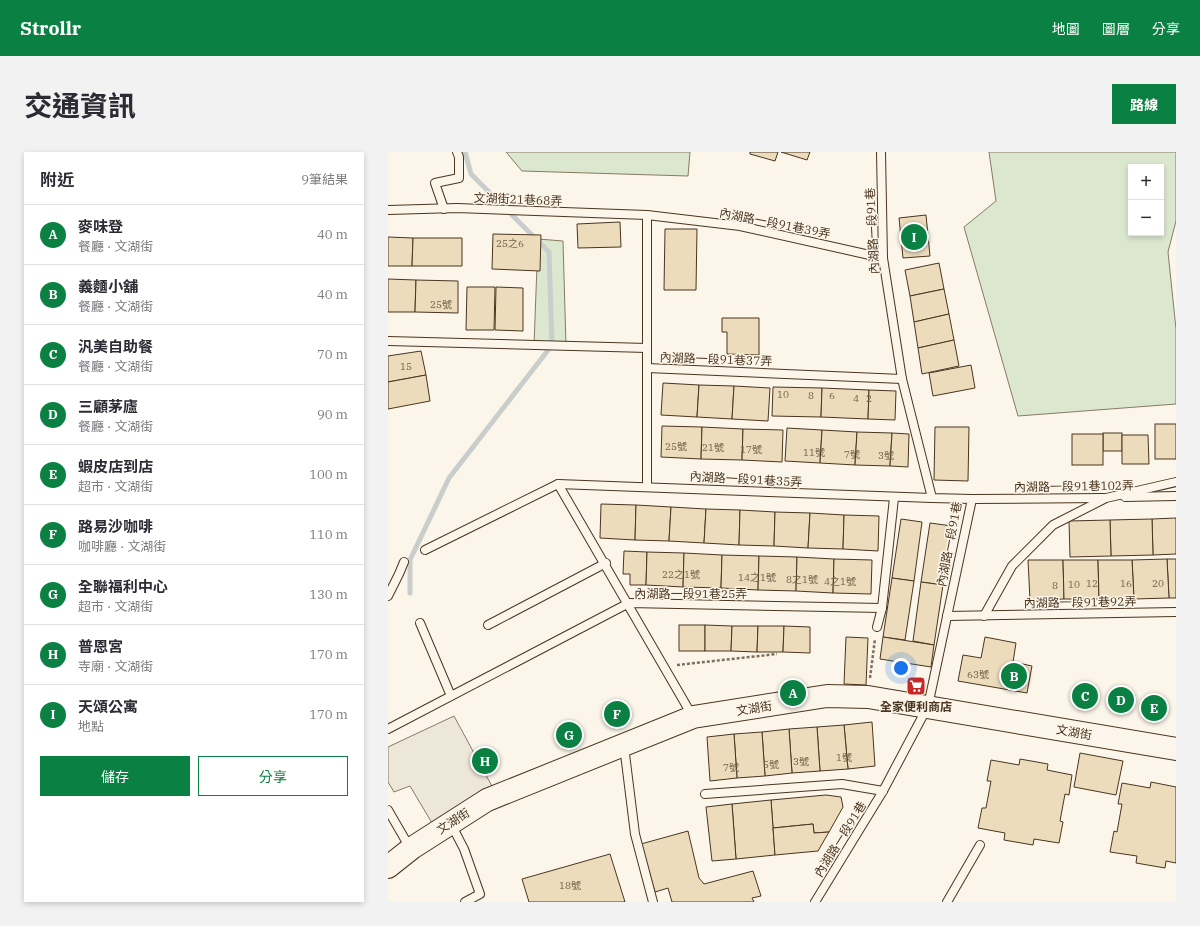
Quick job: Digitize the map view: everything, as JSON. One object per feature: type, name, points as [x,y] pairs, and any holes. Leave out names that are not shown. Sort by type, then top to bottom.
[{"type":"street","name":"文湖街","points":[[388,866],[450,823],[487,800],[693,717],[827,696],[868,697],[928,706],[1176,749]]},
{"type":"lane","points":[[444,209],[435,183],[459,178],[459,157],[457,152]]},
{"type":"lane","name":"內湖路一段91巷","points":[[815,902],[884,791],[928,706],[972,499],[932,498],[902,379],[883,258],[882,152]]},
{"type":"lane","name":"文湖街21巷68弄","points":[[388,210],[444,209],[647,215]]},
{"type":"lane","points":[[647,215],[647,368]]},
{"type":"lane","name":"內湖路一段91巷39弄","points":[[647,215],[740,226],[883,258]]},
{"type":"lane","points":[[388,341],[647,348]]},
{"type":"lane","name":"內湖路一段91巷37弄","points":[[647,486],[647,368],[902,379]]},
{"type":"lane","points":[[984,616],[1012,566],[1053,525],[1106,498],[1176,482]]},
{"type":"lane","points":[[388,729],[628,602],[558,484]]},
{"type":"lane","name":"內湖路一段91巷35弄","points":[[425,550],[558,484],[647,486],[894,498],[932,498]]},
{"type":"lane","name":"內湖路一段91巷102弄","points":[[972,499],[1176,496]]},
{"type":"lane","points":[[877,627],[882,608],[894,498]]},
{"type":"lane","points":[[388,596],[404,562]]},
{"type":"lane","points":[[488,625],[606,563]]},
{"type":"lane","name":"內湖路一段91巷25弄","points":[[628,602],[882,608]]},
{"type":"lane","name":"內湖路一段91巷25弄","points":[[628,602],[693,717]]},
{"type":"lane","name":"內湖路一段91巷92弄","points":[[947,616],[1176,612]]},
{"type":"lane","points":[[420,623],[451,696]]},
{"type":"lane","points":[[624,745],[635,834],[653,902]]},
{"type":"lane","points":[[705,794],[842,784],[884,791]]},
{"type":"lane","points":[[388,810],[411,849]]},
{"type":"lane","points":[[450,823],[464,849],[480,894],[465,902]]},
{"type":"lane","points":[[947,902],[980,845]]},
{"type":"path","points":[[868,697],[877,627]]},
{"type":"path","points":[[665,667],[777,654]]},
{"type":"green space","points":[[506,152],[690,152],[688,176],[522,171]]},
{"type":"green space","points":[[989,152],[1176,152],[1176,221],[1168,252],[1176,329],[1176,404],[1018,416],[964,227],[996,201]]},
{"type":"green space","points":[[538,239],[563,241],[566,346],[534,345]]},
{"type":"shaded area","points":[[454,716],[494,790],[432,823],[410,786],[394,792],[388,782],[388,747]]},
{"type":"building","points":[[750,152],[778,152],[775,161],[750,154]]},
{"type":"building","points":[[781,152],[810,152],[807,160]]},
{"type":"building","points":[[926,215],[930,256],[903,258],[899,218]]},
{"type":"building","points":[[620,222],[621,247],[578,248],[577,224]]},
{"type":"building","points":[[665,229],[697,229],[696,290],[664,290]]},
{"type":"building","points":[[493,234],[541,235],[540,271],[492,269]]},
{"type":"building","points":[[388,237],[413,238],[412,266],[388,266]]},
{"type":"building","points":[[413,238],[462,238],[462,266],[412,266]]},
{"type":"building","points":[[939,263],[944,289],[910,296],[905,270]]},
{"type":"building","points":[[388,279],[416,280],[415,312],[388,312]]},
{"type":"building","points":[[416,280],[458,281],[458,313],[415,312]]},
{"type":"building","points":[[467,287],[495,287],[494,330],[466,330]]},
{"type":"building","points":[[496,287],[523,288],[523,331],[495,330]]},
{"type":"building","points":[[944,289],[949,314],[914,322],[910,296]]},
{"type":"building","points":[[949,314],[954,340],[918,348],[914,322]]},
{"type":"building","points":[[722,318],[759,318],[759,355],[727,354],[727,332],[722,332]]},
{"type":"building","points":[[954,340],[959,366],[922,374],[918,348]]},
{"type":"building","points":[[421,351],[426,375],[388,382],[388,356]]},
{"type":"building","points":[[971,365],[975,388],[933,396],[929,373]]},
{"type":"building","points":[[426,375],[430,401],[388,409],[388,382]]},
{"type":"building","points":[[663,383],[699,385],[697,417],[661,415]]},
{"type":"building","points":[[699,385],[734,386],[732,419],[697,417]]},
{"type":"building","points":[[734,386],[770,388],[768,421],[732,419]]},
{"type":"building","points":[[773,387],[822,388],[821,417],[772,416]]},
{"type":"building","points":[[822,388],[869,390],[868,419],[821,417]]},
{"type":"building","points":[[869,390],[896,391],[895,420],[868,419]]},
{"type":"building","points":[[1155,424],[1176,424],[1176,459],[1155,459]]},
{"type":"building","points":[[662,426],[702,427],[701,459],[661,457]]},
{"type":"building","points":[[702,427],[743,429],[742,460],[701,459]]},
{"type":"building","points":[[935,427],[969,427],[968,481],[934,480]]},
{"type":"building","points":[[787,428],[822,430],[820,463],[785,461]]},
{"type":"building","points":[[743,429],[783,430],[782,462],[742,460]]},
{"type":"building","points":[[822,430],[857,432],[855,465],[820,463]]},
{"type":"building","points":[[857,432],[892,433],[890,466],[855,465]]},
{"type":"building","points":[[892,433],[909,434],[908,467],[890,466]]},
{"type":"building","points":[[1103,433],[1122,433],[1122,451],[1103,451]]},
{"type":"building","points":[[1072,434],[1103,434],[1103,465],[1072,465]]},
{"type":"building","points":[[1122,435],[1148,435],[1149,464],[1122,464]]},
{"type":"building","points":[[601,504],[636,505],[635,540],[600,538]]},
{"type":"building","points":[[636,505],[671,507],[669,541],[635,540]]},
{"type":"building","points":[[671,507],[706,509],[704,543],[669,541]]},
{"type":"building","points":[[706,509],[740,510],[739,545],[704,543]]},
{"type":"building","points":[[740,510],[775,512],[774,546],[739,545]]},
{"type":"building","points":[[775,512],[810,513],[808,548],[774,546]]},
{"type":"building","points":[[810,513],[844,515],[843,549],[808,548]]},
{"type":"building","points":[[844,515],[879,516],[878,551],[843,549]]},
{"type":"building","points":[[1176,518],[1176,554],[1153,555],[1152,519]]},
{"type":"building","points":[[901,519],[922,522],[914,581],[892,578]]},
{"type":"building","points":[[1152,519],[1153,555],[1111,556],[1110,520]]},
{"type":"building","points":[[1110,520],[1111,556],[1070,557],[1069,521]]},
{"type":"building","points":[[930,523],[952,526],[943,585],[921,582]]},
{"type":"building","points":[[624,551],[647,552],[646,585],[630,585],[630,574],[623,574]]},
{"type":"building","points":[[647,552],[684,553],[683,587],[646,585]]},
{"type":"building","points":[[684,553],[722,555],[721,588],[683,587]]},
{"type":"building","points":[[722,555],[759,556],[758,590],[721,588]]},
{"type":"building","points":[[759,556],[797,557],[796,591],[758,590]]},
{"type":"building","points":[[797,557],[834,559],[833,593],[796,591]]},
{"type":"building","points":[[834,559],[872,560],[871,594],[833,593]]},
{"type":"building","points":[[1167,559],[1176,559],[1176,598],[1169,598]]},
{"type":"building","points":[[1167,559],[1169,598],[1134,599],[1132,560]]},
{"type":"building","points":[[1028,560],[1063,560],[1064,599],[1030,600]]},
{"type":"building","points":[[1063,560],[1098,560],[1099,599],[1064,599]]},
{"type":"building","points":[[1098,560],[1132,560],[1134,599],[1099,599]]},
{"type":"building","points":[[892,578],[914,581],[905,640],[883,637]]},
{"type":"building","points":[[921,582],[943,585],[934,645],[913,641]]},
{"type":"building","points":[[679,625],[705,625],[705,651],[679,651]]},
{"type":"building","points":[[705,625],[732,626],[731,651],[705,651]]},
{"type":"building","points":[[732,626],[758,626],[757,652],[731,651]]},
{"type":"building","points":[[758,626],[784,626],[783,652],[757,652]]},
{"type":"building","points":[[784,626],[810,627],[810,653],[783,652]]},
{"type":"building","points":[[846,637],[868,638],[866,685],[844,684]]},
{"type":"building","points":[[883,637],[934,645],[931,667],[880,659]]},
{"type":"building","points":[[985,637],[1016,643],[1013,662],[1032,666],[1027,693],[958,681],[963,655],[981,658]]},
{"type":"building","points":[[872,722],[875,766],[848,769],[844,725]]},
{"type":"building","points":[[844,725],[848,769],[820,771],[817,727]]},
{"type":"building","points":[[817,727],[820,771],[792,773],[789,729]]},
{"type":"building","points":[[789,729],[792,773],[765,776],[762,732]]},
{"type":"building","points":[[762,732],[765,776],[737,778],[734,734]]},
{"type":"building","points":[[734,734],[737,778],[710,781],[707,737]]},
{"type":"building","points":[[1080,753],[1123,761],[1116,795],[1074,787]]},
{"type":"building","points":[[1020,759],[1048,764],[1047,770],[1072,775],[1069,795],[1065,794],[1060,821],[1063,822],[1059,843],[1034,839],[1033,845],[1004,840],[1005,833],[978,828],[982,808],[986,808],[991,781],[987,781],[991,760],[1019,765]]},
{"type":"building","points":[[1151,782],[1176,787],[1176,863],[1166,861],[1165,868],[1136,863],[1137,856],[1110,852],[1114,831],[1117,832],[1122,804],[1118,804],[1122,783],[1150,788]]},
{"type":"building","points":[[826,795],[841,797],[843,807],[829,832],[814,833],[813,824],[773,828],[771,800]]},
{"type":"building","points":[[771,800],[775,855],[736,859],[732,804]]},
{"type":"building","points":[[732,804],[736,859],[712,861],[706,807]]},
{"type":"building","points":[[813,824],[814,833],[829,832],[818,851],[775,855],[773,828]]},
{"type":"building","points":[[688,831],[699,878],[704,884],[753,871],[761,896],[752,898],[754,902],[672,902],[668,888],[655,892],[641,844]]},
{"type":"building","points":[[610,854],[625,902],[529,902],[522,879]]},
{"type":"waterway","points":[[410,593],[410,560],[449,478],[552,345],[549,252],[471,174],[465,152]]},
{"type":"place","name":"天頌公寓","points":[[914,237]]},
{"type":"place","name":"義麵小舖","points":[[1014,676]]},
{"type":"place","name":"全家便利商店","points":[[916,686]]},
{"type":"place","name":"麥味登","points":[[793,693]]},
{"type":"place","name":"汎美自助餐","points":[[1085,696]]},
{"type":"place","name":"三顧茅廬","points":[[1121,700]]},
{"type":"place","name":"蝦皮店到店","points":[[1154,708]]},
{"type":"place","name":"路易沙咖啡","points":[[617,714]]},
{"type":"place","name":"全聯福利中心","points":[[569,735]]},
{"type":"place","name":"普恩宮","points":[[485,761]]}]
